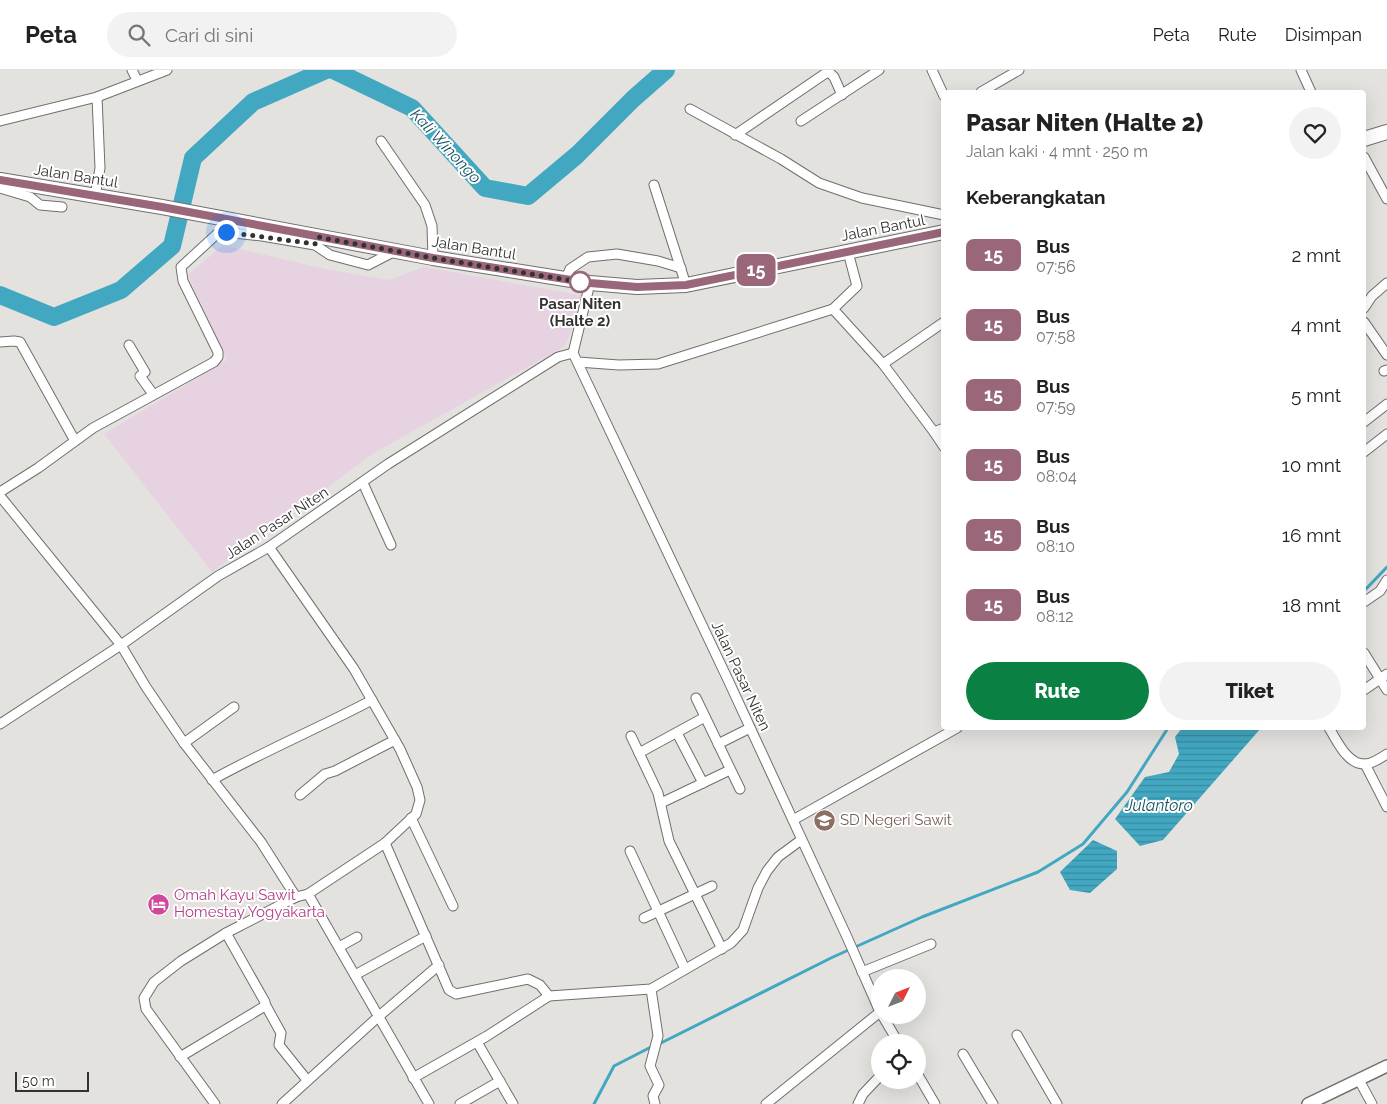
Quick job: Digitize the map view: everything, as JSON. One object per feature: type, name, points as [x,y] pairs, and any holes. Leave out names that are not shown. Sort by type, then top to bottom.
[{"type":"main road","points":[[1366,138],[1387,132]]},
{"type":"main road","name":"Jalan Bantul","points":[[0,180],[96,191],[316,241],[396,251],[590,283],[637,287],[686,285],[941,233]]},
{"type":"street","points":[[132,70],[137,80]]},
{"type":"street","points":[[0,121],[97,97],[167,70]]},
{"type":"street","points":[[801,121],[879,70]]},
{"type":"street","points":[[932,70],[941,90]]},
{"type":"street","points":[[1301,70],[1310,90]]},
{"type":"street","points":[[984,90],[1016,71]]},
{"type":"street","points":[[735,135],[826,73],[829,72],[834,77],[842,95]]},
{"type":"street","points":[[96,191],[100,168],[97,97]]},
{"type":"street","points":[[690,109],[781,159],[819,183],[862,198],[941,214]]},
{"type":"street","points":[[381,141],[425,205],[432,226],[433,258]]},
{"type":"street","points":[[1366,161],[1387,199]]},
{"type":"street","points":[[654,185],[686,285]]},
{"type":"street","points":[[0,188],[30,197],[40,205],[62,207]]},
{"type":"street","points":[[0,492],[38,468],[93,428],[214,362],[218,357],[218,352],[183,281],[181,267],[215,235],[226,232],[316,241]]},
{"type":"street","points":[[578,362],[618,365],[658,364],[833,309],[856,286],[848,252]]},
{"type":"street","points":[[566,279],[570,268],[588,257],[617,254],[658,261],[681,268]]},
{"type":"street","points":[[573,353],[590,283]]},
{"type":"street","points":[[1366,305],[1372,296],[1387,283]]},
{"type":"street","points":[[833,309],[883,364],[941,442]]},
{"type":"street","points":[[883,364],[941,324]]},
{"type":"street","points":[[1366,325],[1387,355]]},
{"type":"street","points":[[0,342],[20,342],[75,441]]},
{"type":"street","points":[[129,345],[145,372],[140,376],[153,394]]},
{"type":"street","name":"Jalan Pasar Niten","points":[[0,724],[121,645],[218,576],[270,547],[454,422],[558,356],[573,353],[793,820],[871,992]]},
{"type":"street","points":[[1366,420],[1387,404]]},
{"type":"street","points":[[934,432],[941,429]]},
{"type":"street","points":[[1366,450],[1387,434]]},
{"type":"street","points":[[362,483],[391,545]]},
{"type":"street","points":[[0,496],[121,645],[184,743],[261,842],[296,896]]},
{"type":"street","points":[[215,1104],[146,1009],[144,998],[154,982],[226,933],[296,896],[308,894],[385,842],[416,814],[420,800],[417,787],[395,740],[354,669],[270,547]]},
{"type":"street","points":[[1366,601],[1380,591],[1387,580]]},
{"type":"street","points":[[1366,655],[1383,676],[1387,690]]},
{"type":"street","points":[[1366,689],[1383,676]]},
{"type":"street","points":[[696,698],[740,789]]},
{"type":"street","points":[[212,780],[372,700]]},
{"type":"street","points":[[184,743],[234,707]]},
{"type":"street","points":[[639,753],[705,717]]},
{"type":"street","points":[[718,744],[750,728]]},
{"type":"street","points":[[793,820],[953,730]]},
{"type":"street","points":[[1330,730],[1349,757],[1356,762],[1365,764],[1387,754]]},
{"type":"street","points":[[676,733],[703,783]]},
{"type":"street","points":[[631,736],[662,803],[667,835],[722,949]]},
{"type":"street","points":[[300,795],[325,774],[335,771],[395,740]]},
{"type":"street","points":[[1365,764],[1387,806]]},
{"type":"street","points":[[662,803],[730,770]]},
{"type":"street","points":[[412,818],[453,906]]},
{"type":"street","points":[[413,1078],[477,1042],[549,996],[651,989],[722,949],[741,934],[758,888],[772,864],[783,853],[802,840]]},
{"type":"street","points":[[385,842],[449,990],[456,994],[528,979],[540,985],[549,996]]},
{"type":"street","points":[[630,850],[685,969]]},
{"type":"street","points":[[644,918],[712,886]]},
{"type":"street","points":[[308,894],[429,1104]]},
{"type":"street","points":[[226,933],[281,1033],[280,1045],[307,1080]]},
{"type":"street","points":[[355,975],[426,936]]},
{"type":"street","points":[[339,947],[357,937]]},
{"type":"street","points":[[862,972],[931,944]]},
{"type":"street","points":[[282,1104],[378,1017],[439,966]]},
{"type":"street","points":[[651,989],[658,1036],[650,1066],[659,1085],[653,1096],[655,1104]]},
{"type":"street","points":[[180,1057],[263,1009],[265,1004]]},
{"type":"street","points":[[768,1103],[871,1020]]},
{"type":"street","points":[[1018,1035],[1057,1104]]},
{"type":"street","points":[[477,1042],[513,1104]]},
{"type":"street","points":[[963,1054],[993,1104]]},
{"type":"street","points":[[1308,1104],[1387,1066]]},
{"type":"street","points":[[1359,1080],[1372,1104]]},
{"type":"street","points":[[460,1104],[500,1081]]},
{"type":"street","points":[[858,1104],[863,1094],[871,1086]]},
{"type":"street","points":[[926,1089],[934,1104]]},
{"type":"shaded area","points":[[223,245],[325,269],[389,280],[424,267],[585,296],[565,346],[374,453],[212,572],[104,434],[227,360],[188,275]]},
{"type":"water","name":"Julantoro","points":[[1180,730],[1259,730],[1163,840],[1140,846],[1115,819],[1145,777],[1169,772],[1179,754],[1175,737]]},
{"type":"water","points":[[1093,840],[1117,851],[1117,869],[1090,893],[1070,890],[1060,872]]},
{"type":"waterway","name":"Kali Winongo","points":[[0,295],[54,317],[121,290],[172,246],[193,158],[253,102],[326,70]]},
{"type":"waterway","name":"Kali Winongo","points":[[333,70],[412,108],[485,188],[528,196],[577,155],[633,99],[666,70]]},
{"type":"waterway","points":[[1366,589],[1387,567]]},
{"type":"waterway","points":[[659,1044],[833,957],[922,917],[1038,872],[1083,844],[1127,792],[1167,730]]},
{"type":"waterway","points":[[594,1104],[614,1066],[653,1046]]},
{"type":"bus line","name":"15","points":[[0,180],[162,207],[433,258],[590,283],[637,287],[686,285],[941,233]]},
{"type":"place","name":"Pasar Niten (Halte 2)","points":[[580,282]]},
{"type":"place","name":"SD Negeri Sawit","points":[[824,820]]},
{"type":"place","name":"Omah Kayu Sawit Homestay Yogyakarta","points":[[158,904]]},
{"type":"route","points":[[226,232],[315,244],[318,237],[580,282]]}]
